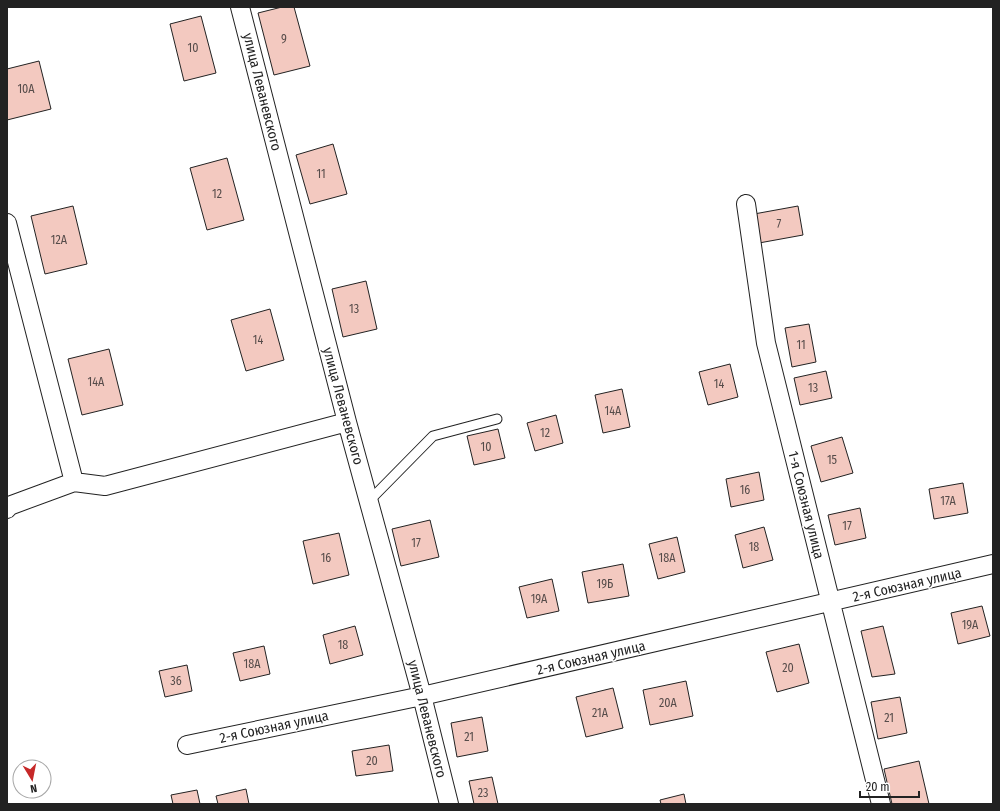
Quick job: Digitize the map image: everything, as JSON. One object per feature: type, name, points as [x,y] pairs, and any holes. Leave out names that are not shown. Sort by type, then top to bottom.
[{"type":"street","name":"улица Леваневского","points":[[240,7],[347,422],[422,696],[449,804]]},
{"type":"street","name":"1-я Союзная улица","points":[[746,204],[766,343],[881,804]]},
{"type":"street","points":[[7,223],[74,482]]},
{"type":"street","points":[[7,509],[9,506],[74,482],[105,486],[347,422]]},
{"type":"street","name":"2-я Союзная улица","points":[[187,745],[422,696],[830,603],[993,564]]},
{"type":"lane","points":[[369,501],[434,436],[497,419]]},
{"type":"building","points":[[282,7],[294,7],[310,66],[274,75],[258,13]]},
{"type":"building","points":[[201,16],[216,73],[184,81],[170,24]]},
{"type":"building","points":[[39,61],[51,109],[7,120],[7,69]]},
{"type":"building","points":[[333,144],[347,194],[310,204],[296,155]]},
{"type":"building","points":[[227,158],[244,220],[207,230],[190,168]]},
{"type":"building","points":[[73,206],[87,264],[45,274],[31,216]]},
{"type":"building","points":[[798,206],[803,235],[759,243],[754,214]]},
{"type":"building","points":[[366,281],[377,329],[343,337],[332,289]]},
{"type":"building","points":[[270,309],[284,360],[246,371],[231,320]]},
{"type":"building","points":[[809,324],[816,362],[792,367],[785,328]]},
{"type":"building","points":[[109,349],[123,405],[82,415],[68,359]]},
{"type":"building","points":[[730,364],[738,397],[708,405],[699,372]]},
{"type":"building","points":[[826,371],[832,398],[800,405],[794,378]]},
{"type":"building","points":[[622,389],[630,427],[603,433],[595,395]]},
{"type":"building","points":[[556,415],[563,443],[535,451],[527,423]]},
{"type":"building","points":[[498,429],[505,458],[474,465],[467,436]]},
{"type":"building","points":[[842,437],[853,473],[821,482],[811,446]]},
{"type":"building","points":[[759,472],[764,500],[731,507],[726,479]]},
{"type":"building","points":[[963,483],[968,513],[934,519],[929,489]]},
{"type":"building","points":[[860,508],[866,538],[835,545],[828,515]]},
{"type":"building","points":[[430,520],[439,557],[401,566],[392,529]]},
{"type":"building","points":[[764,527],[773,560],[743,568],[735,535]]},
{"type":"building","points":[[339,533],[349,575],[313,584],[303,541]]},
{"type":"building","points":[[677,537],[685,572],[658,579],[649,544]]},
{"type":"building","points":[[623,564],[629,596],[588,603],[582,572]]},
{"type":"building","points":[[552,579],[559,611],[527,618],[519,587]]},
{"type":"building","points":[[982,606],[990,636],[958,644],[951,613]]},
{"type":"building","points":[[355,626],[363,655],[330,664],[323,635]]},
{"type":"building","points":[[883,626],[895,674],[872,677],[861,631]]},
{"type":"building","points":[[799,644],[809,683],[777,692],[766,652]]},
{"type":"building","points":[[264,646],[270,674],[240,681],[233,653]]},
{"type":"building","points":[[187,665],[192,691],[165,697],[159,671]]},
{"type":"building","points":[[686,681],[693,716],[650,725],[643,690]]},
{"type":"building","points":[[613,688],[623,728],[586,737],[576,697]]},
{"type":"building","points":[[900,697],[907,733],[878,739],[871,702]]},
{"type":"building","points":[[482,717],[488,751],[457,757],[451,723]]},
{"type":"building","points":[[389,745],[393,771],[356,776],[352,751]]},
{"type":"building","points":[[919,761],[929,804],[892,804],[884,769]]},
{"type":"building","points":[[492,777],[498,804],[474,804],[469,781]]},
{"type":"building","points":[[246,789],[249,804],[218,804],[216,796]]},
{"type":"building","points":[[197,790],[200,804],[173,804],[171,795]]},
{"type":"building","points":[[684,794],[686,804],[661,804],[660,800]]}]
